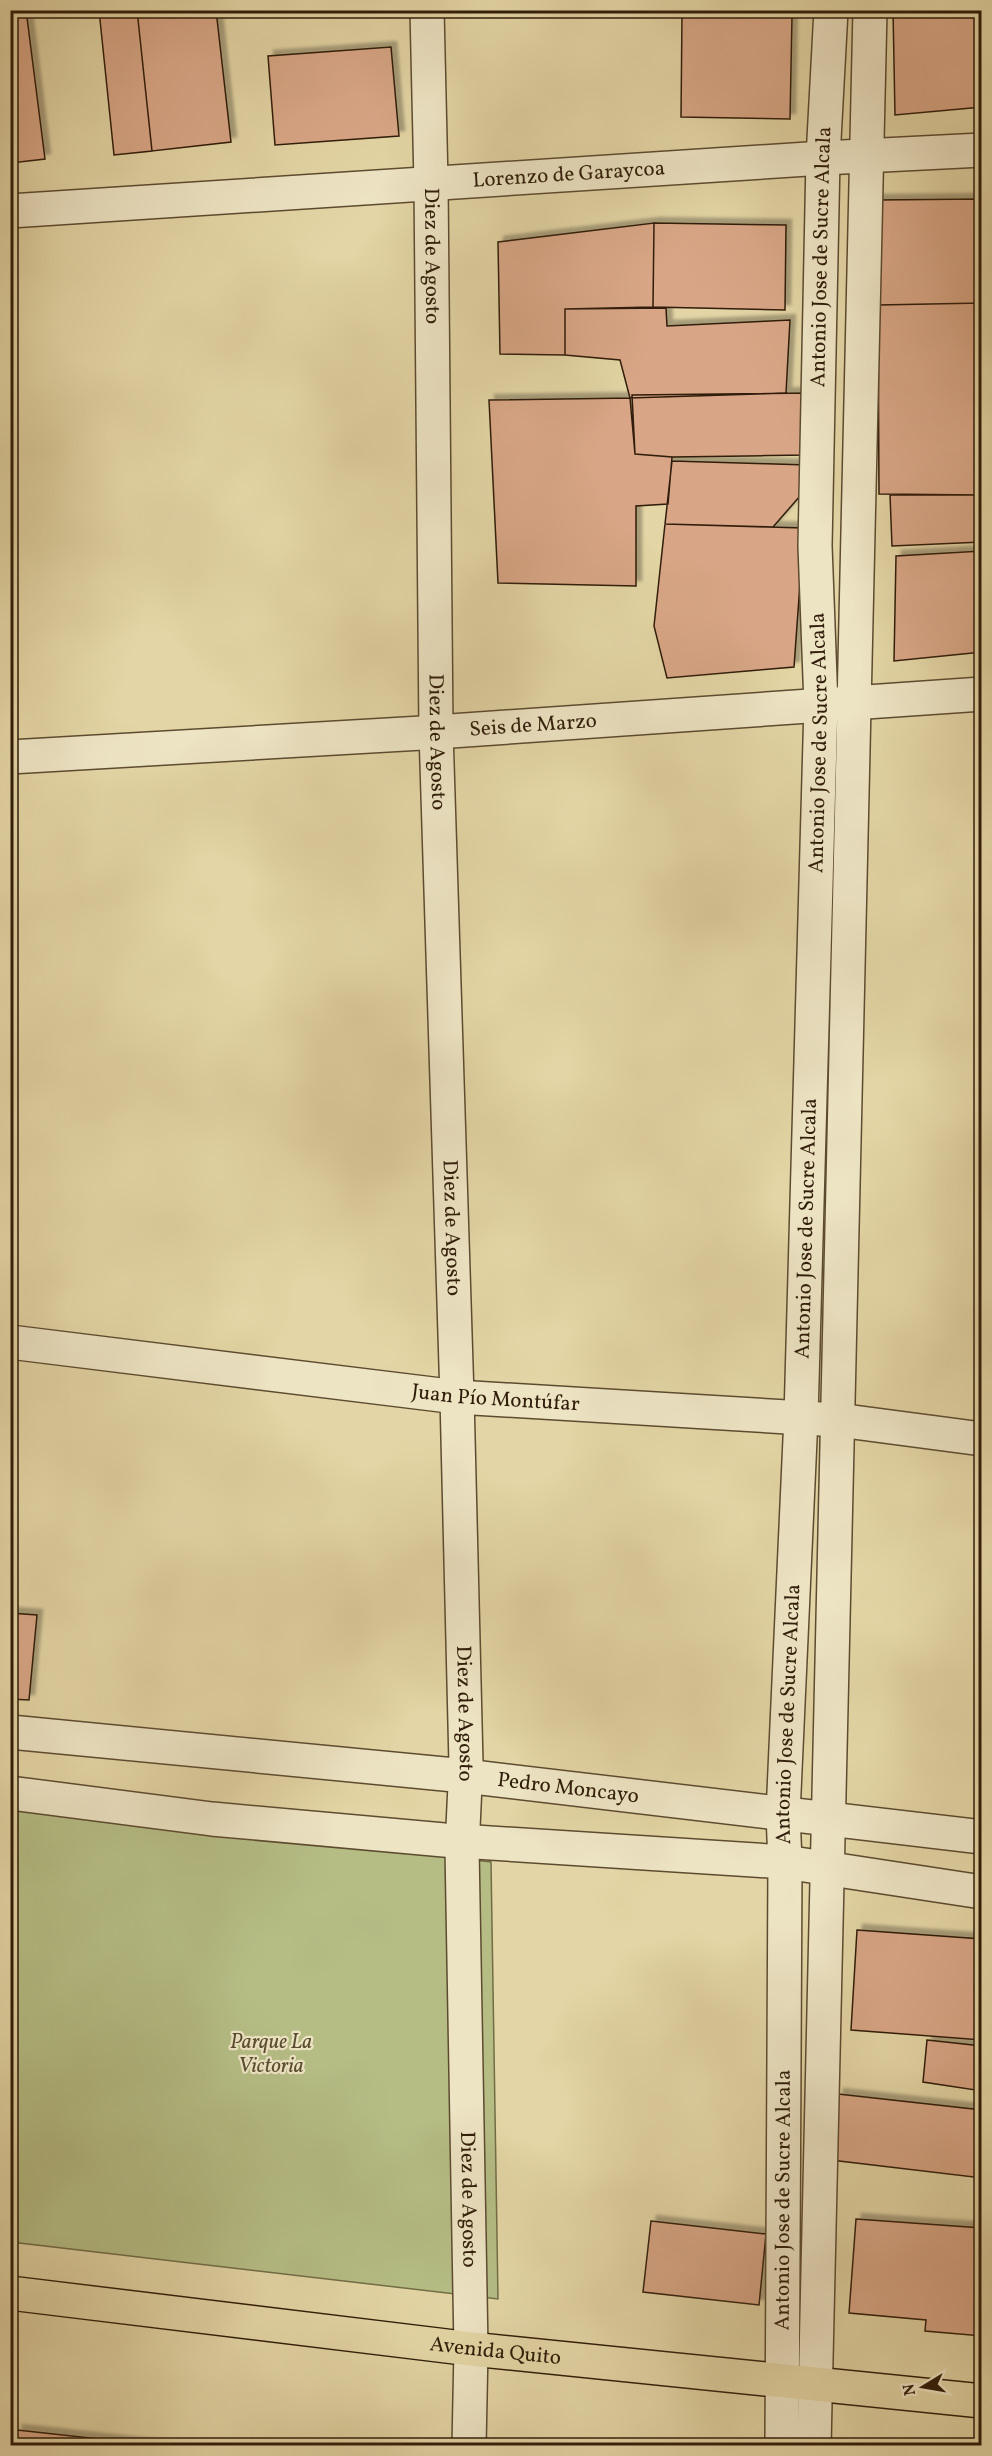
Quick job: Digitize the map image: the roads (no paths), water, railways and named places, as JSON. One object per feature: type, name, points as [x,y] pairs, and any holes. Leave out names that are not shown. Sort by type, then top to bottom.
[{"type":"main road","name":"Avenida Quito","points":[[10,2293],[471,2349],[981,2401]]},
{"type":"street","name":"Diez de Agosto","points":[[427,10],[431,183],[436,732],[457,1398],[465,1776],[462,1841],[471,2349],[469,2445]]},
{"type":"street","name":"Antonio Jose de Sucre Alcala","points":[[814,2445],[799,2382],[783,1814],[801,1417],[821,705],[815,546],[824,158],[831,10]]},
{"type":"street","name":"Antonio Jose de Sucre Alcala","points":[[782,2445],[799,2382],[827,1868],[870,10]]},
{"type":"street","name":"Lorenzo de Garaycoa","points":[[10,211],[824,158],[981,150]]},
{"type":"street","name":"Seis de Marzo","points":[[10,757],[436,732],[981,694]]},
{"type":"street","name":"Juan Pío Montúfar","points":[[10,1342],[457,1398],[801,1417],[981,1439]]},
{"type":"street","name":"Pedro Moncayo","points":[[10,1732],[465,1776],[981,1837]]},
{"type":"street","points":[[10,1793],[212,1819],[462,1841],[785,1862],[981,1892]]},
{"type":"park label","name":"Parque La Victoria","points":[[271,2054]]}]
